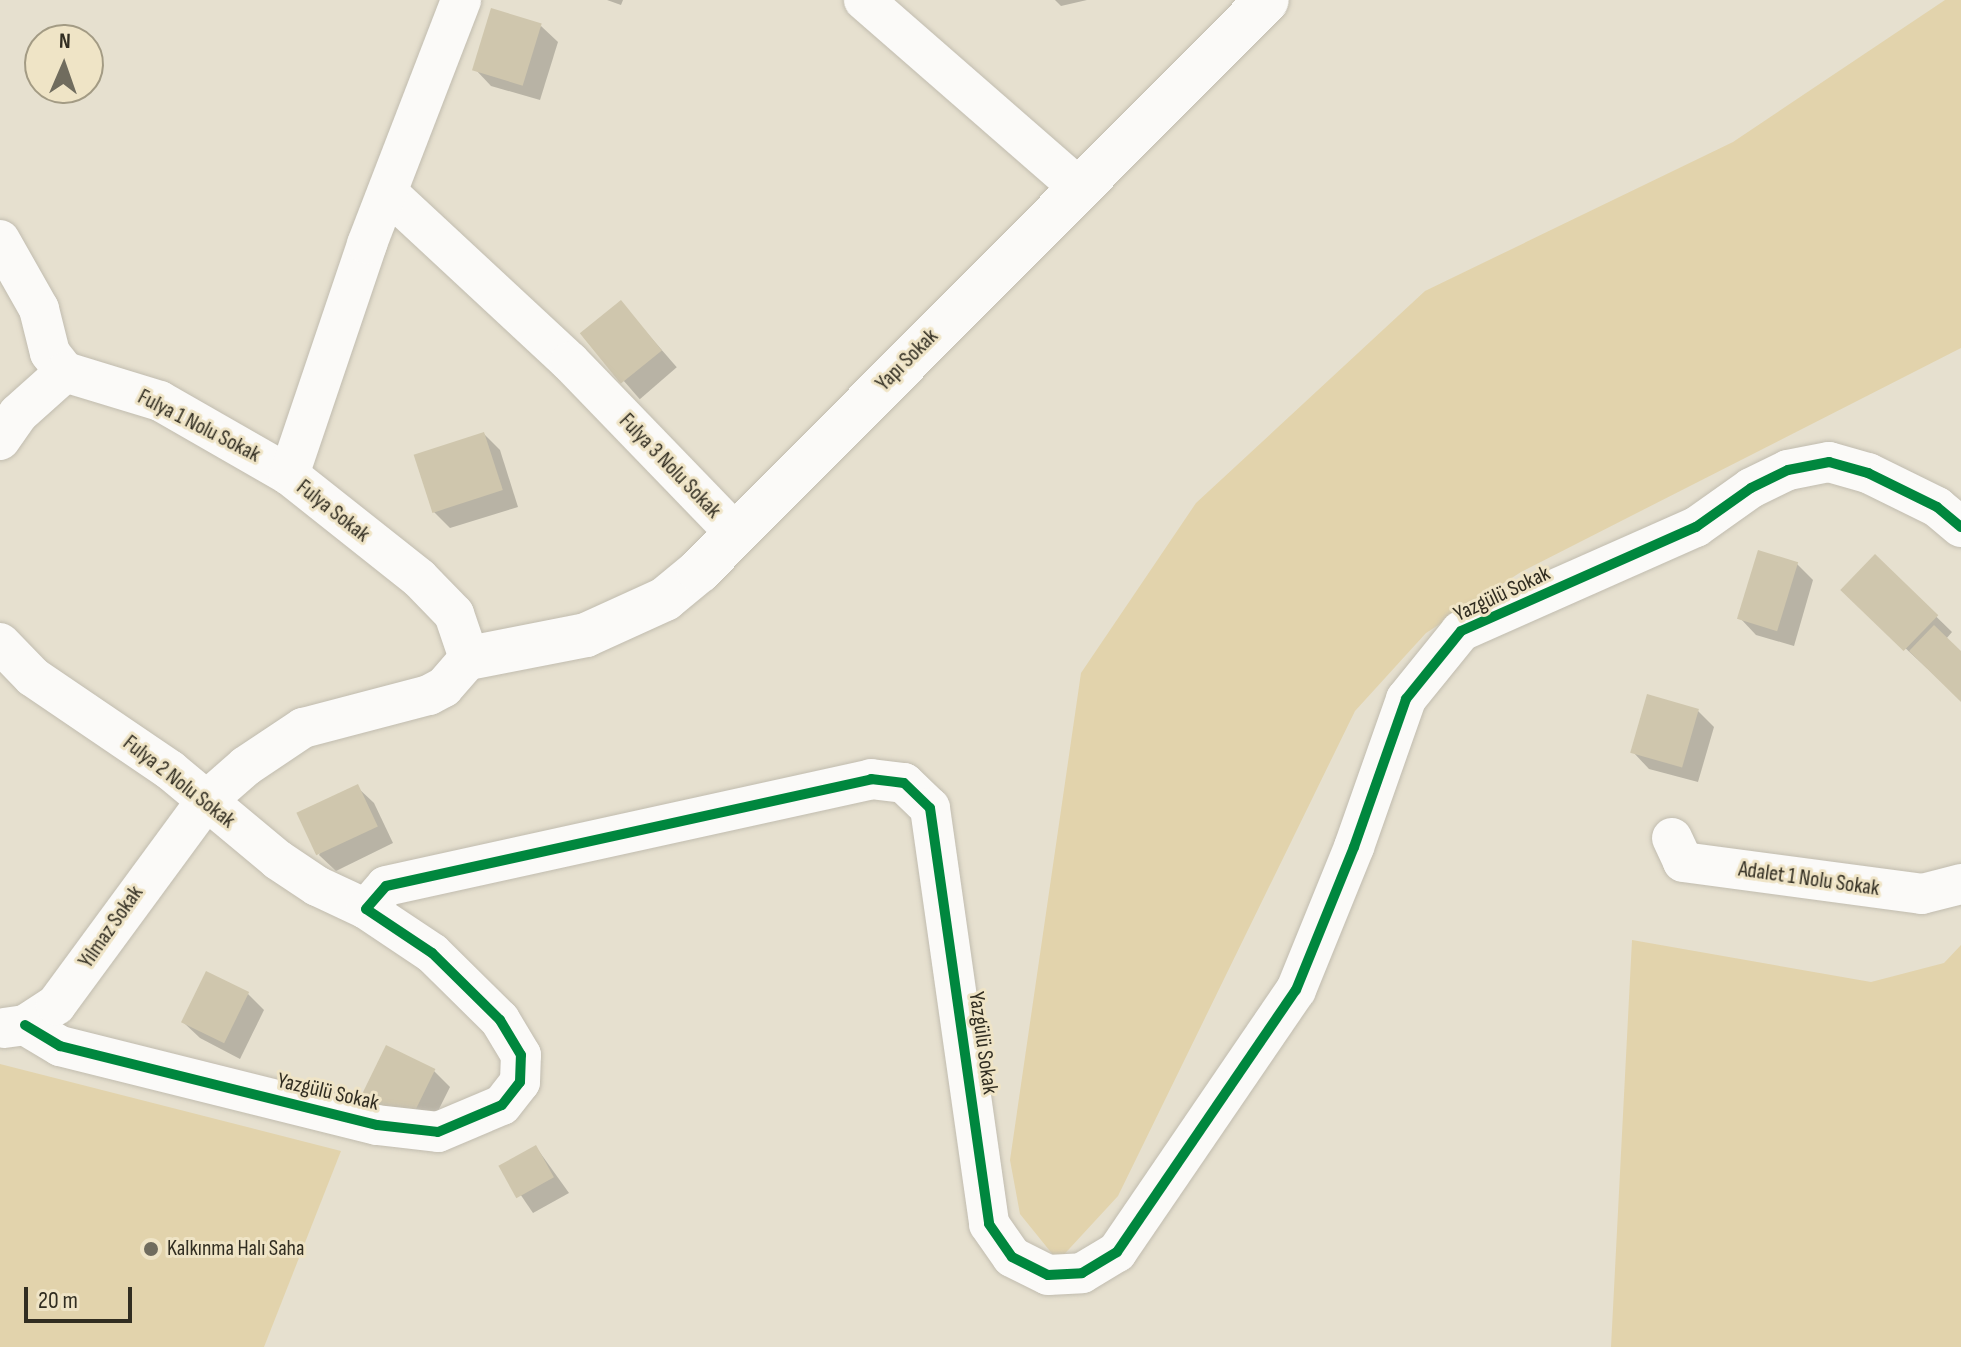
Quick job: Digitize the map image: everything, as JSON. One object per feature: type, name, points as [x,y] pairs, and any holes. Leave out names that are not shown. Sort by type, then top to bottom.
[{"type":"street","name":"Fulya Sokak","points":[[461,0],[388,193],[289,475],[445,605],[464,633],[469,658]]},
{"type":"street","points":[[864,0],[1081,189]]},
{"type":"street","name":"Yapı Sokak","points":[[733,531],[1081,189],[1267,0]]},
{"type":"street","name":"Fulya 3 Nolu Sokak","points":[[388,193],[570,362],[733,531],[699,571],[665,599],[629,618],[586,635],[469,658]]},
{"type":"street","points":[[0,240],[39,309],[50,353],[65,372],[18,414],[0,440]]},
{"type":"street","name":"Fulya 1 Nolu Sokak","points":[[65,372],[160,401],[289,475]]},
{"type":"street","name":"Yazgülü Sokak","points":[[13,1027],[60,1046],[377,1125],[438,1132],[502,1105],[520,1082],[521,1055],[500,1020],[432,953],[366,909],[386,886],[871,779],[904,783],[930,808],[989,1224],[1012,1257],[1048,1275],[1082,1273],[1117,1252],[1296,990],[1354,847],[1406,699],[1461,631],[1696,527],[1751,488],[1788,470],[1829,462],[1868,473],[1937,507],[1961,527]]},
{"type":"street","name":"Fulya 2 Nolu Sokak","points":[[0,643],[33,677],[170,770],[317,886],[366,909]]},
{"type":"street","points":[[206,801],[303,728],[429,695],[444,687],[469,658]]},
{"type":"street","name":"Yılmaz Sokak","points":[[13,1027],[56,1005],[206,801]]},
{"type":"street","name":"Adalet 1 Nolu Sokak","points":[[1672,838],[1683,862],[1922,894],[1961,884]]},
{"type":"shaded area","points":[[1945,0],[1961,0],[1961,348],[1521,572],[1426,633],[1355,711],[1118,1196],[1058,1261],[1020,1214],[1010,1160],[1081,673],[1196,503],[1425,291],[1733,142]]},
{"type":"shaded area","points":[[1632,940],[1871,982],[1944,963],[1961,945],[1961,1347],[1611,1347]]},
{"type":"shaded area","name":"Kalkınma Halı Saha","points":[[0,1064],[341,1151],[264,1347],[0,1347]]},
{"type":"building","points":[[491,8],[542,23],[523,86],[472,70]]},
{"type":"building","points":[[621,300],[662,351],[621,384],[580,333]]},
{"type":"building","points":[[484,432],[503,490],[432,513],[414,455]]},
{"type":"building","points":[[1758,550],[1798,562],[1777,631],[1737,619]]},
{"type":"building","points":[[1875,554],[1938,615],[1904,651],[1840,590]]},
{"type":"building","points":[[1934,625],[1961,651],[1961,702],[1909,651]]},
{"type":"building","points":[[1647,694],[1699,709],[1682,768],[1630,753]]},
{"type":"building","points":[[358,784],[378,827],[316,855],[296,813]]},
{"type":"building","points":[[206,971],[249,992],[224,1043],[181,1022]]},
{"type":"building","points":[[386,1045],[435,1069],[407,1128],[357,1104]]},
{"type":"building","points":[[536,1145],[554,1177],[516,1198],[498,1166]]},
{"type":"cycle path","points":[[25,1025],[60,1046],[377,1125],[438,1132],[502,1105],[520,1082],[521,1055],[500,1020],[432,953],[366,909],[386,886],[871,779],[904,783],[930,808],[989,1224],[1012,1257],[1048,1275],[1082,1273],[1117,1252],[1296,990],[1354,847],[1406,699],[1461,631],[1696,527],[1751,488],[1788,470],[1829,462],[1868,473],[1937,507],[1961,527]]},
{"type":"place","name":"Kalkınma Halı Saha","points":[[151,1249]]}]
